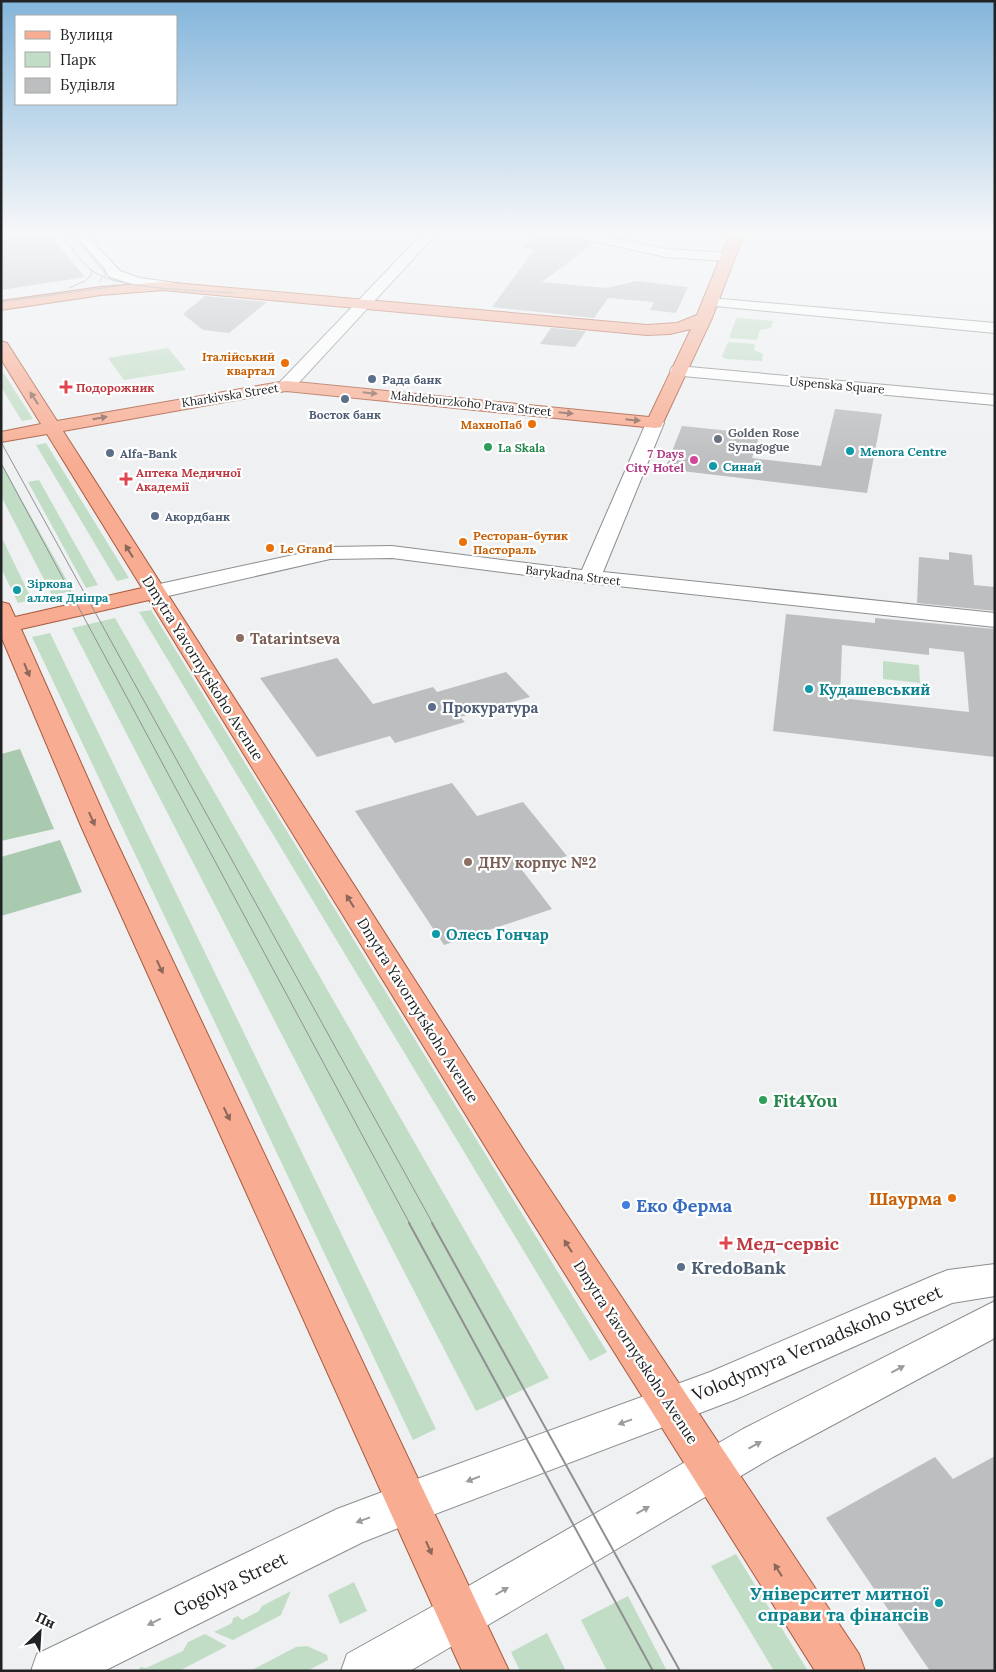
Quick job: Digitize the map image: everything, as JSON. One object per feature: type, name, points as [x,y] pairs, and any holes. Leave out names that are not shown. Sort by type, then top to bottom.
[{"type":"main road","points":[[420,309],[647,330],[678,329],[690,326],[707,310]]},
{"type":"main road","points":[[655,423],[707,310]]},
{"type":"main road","points":[[647,330],[670,336],[681,342],[686,353]]},
{"type":"main road","name":"Dmytra Yavornytskoho Avenue","points":[[1,346],[513,1162],[842,1671]]},
{"type":"main road","name":"Mahdeburzkoho Prava Street","points":[[286,386],[333,389],[655,423]]},
{"type":"main road","name":"Kharkivska Street","points":[[1,437],[286,386]]},
{"type":"main road","points":[[155,592],[5,617],[91,818],[486,1671]]},
{"type":"street","name":"Kharkivska Street","points":[[286,386],[360,309]]},
{"type":"street","points":[[707,310],[995,328]]},
{"type":"street","name":"Uspenska Square","points":[[678,370],[995,400]]},
{"type":"street","points":[[590,577],[655,423]]},
{"type":"street","name":"Barykadna Street","points":[[155,592],[330,554],[392,552],[590,577],[995,620]]},
{"type":"street","name":"Volodymyra Vernadskoho Street","points":[[409,1503],[670,1404],[720,1387],[948,1287],[995,1280]]},
{"type":"street","points":[[364,1671],[766,1439],[995,1318]]},
{"type":"street","name":"Gogolya Street","points":[[54,1671],[352,1524],[409,1503]]},
{"type":"green space","points":[[736,319],[773,321],[771,328],[760,330],[757,340],[729,338]]},
{"type":"green space","points":[[728,342],[755,344],[754,350],[763,354],[762,361],[726,359],[722,357]]},
{"type":"green space","points":[[168,348],[186,370],[124,380],[108,358]]},
{"type":"green space","points":[[1,369],[33,419],[22,421],[1,387]]},
{"type":"green space","points":[[46,443],[129,578],[117,581],[36,445]]},
{"type":"green space","points":[[1,463],[73,591],[52,595],[1,496]]},
{"type":"green space","points":[[39,480],[98,585],[86,588],[28,482]]},
{"type":"green space","points":[[1,536],[32,600],[18,603],[1,568]]},
{"type":"green space","points":[[151,610],[607,1352],[590,1361],[139,612]]},
{"type":"green space","points":[[115,618],[549,1378],[476,1411],[72,628]]},
{"type":"green space","points":[[50,633],[436,1429],[413,1440],[32,637]]},
{"type":"green space","points":[[883,661],[919,665],[920,683],[883,679]]},
{"type":"green space","points":[[20,749],[54,829],[1,841],[1,754]]},
{"type":"green space","points":[[60,840],[82,892],[1,916],[1,857]]},
{"type":"green space","points":[[736,1554],[808,1671],[774,1671],[711,1566]]},
{"type":"green space","points":[[354,1582],[367,1611],[340,1624],[328,1595]]},
{"type":"green space","points":[[291,1591],[281,1615],[233,1640],[214,1632],[232,1623],[233,1618],[238,1616],[242,1620],[259,1611],[262,1606]]},
{"type":"green space","points":[[628,1596],[667,1671],[607,1671],[581,1620]]},
{"type":"green space","points":[[547,1633],[566,1671],[520,1671],[511,1652]]},
{"type":"green space","points":[[205,1634],[227,1646],[179,1671],[139,1671],[140,1667],[146,1668],[183,1651],[188,1642]]},
{"type":"green space","points":[[307,1646],[327,1655],[328,1660],[307,1671],[250,1671],[296,1647]]},
{"type":"building","points":[[189,309],[258,309],[229,333],[203,330],[183,314]]},
{"type":"building","points":[[511,309],[600,309],[594,318]]},
{"type":"building","points":[[650,309],[678,309],[676,313]]},
{"type":"building","points":[[551,328],[586,331],[575,347],[540,344]]},
{"type":"building","name":"Menora Centre","points":[[835,409],[882,414],[867,493],[665,469],[682,426],[760,434],[752,458],[821,466]]},
{"type":"building","points":[[949,552],[972,555],[974,585],[995,587],[995,611],[917,603],[919,557],[949,560]]},
{"type":"building","name":"Кудашевський","points":[[786,614],[875,623],[875,618],[995,629],[995,757],[773,731]],"holes":[[[842,645],[929,655],[929,648],[964,652],[969,712],[840,698]]]},
{"type":"building","name":"Прокуратура","points":[[337,658],[373,704],[433,687],[437,692],[506,672],[530,697],[460,717],[465,722],[395,743],[390,736],[317,757],[260,678]]},
{"type":"building","name":"ДНУ корпус №2","points":[[452,783],[477,816],[523,802],[567,856],[522,870],[552,909],[444,945],[355,811]]},
{"type":"building","name":"Університет митної справи та фінансів","points":[[995,1456],[995,1671],[930,1671],[826,1518],[935,1457],[953,1479]]},
{"type":"tram line","points":[[1,442],[433,1224]]},
{"type":"tram line","points":[[1,463],[410,1224]]},
{"type":"tram line","points":[[409,1223],[653,1671]]},
{"type":"tram line","points":[[432,1223],[680,1671]]},
{"type":"place","name":"Італійський квартал","points":[[285,363]]},
{"type":"place","name":"Рада банк","points":[[372,379]]},
{"type":"place","name":"Подорожник","points":[[66,387]]},
{"type":"place","name":"Восток банк","points":[[345,399]]},
{"type":"place","name":"МахноПаб","points":[[532,424]]},
{"type":"place","name":"Golden Rose Synagogue","points":[[718,439]]},
{"type":"place","name":"La Skala","points":[[488,447]]},
{"type":"place","name":"Menora Centre","points":[[850,451]]},
{"type":"place","name":"Alfa-Bank","points":[[110,453]]},
{"type":"place","name":"7 Days City Hotel","points":[[694,460]]},
{"type":"place","name":"Синай","points":[[713,466]]},
{"type":"place","name":"Аптека Медичної Академії","points":[[126,479]]},
{"type":"place","name":"Акордбанк","points":[[155,516]]},
{"type":"place","name":"Ресторан-бутик Пастораль","points":[[463,542]]},
{"type":"place","name":"Le Grand","points":[[270,548]]},
{"type":"place","name":"Зіркова аллея Дніпра","points":[[17,590]]},
{"type":"place","name":"Tatarintseva","points":[[240,638]]},
{"type":"place","name":"Кудашевський","points":[[809,689]]},
{"type":"place","name":"Прокуратура","points":[[432,707]]},
{"type":"place","name":"ДНУ корпус №2","points":[[468,862]]},
{"type":"place","name":"Олесь Гончар","points":[[436,934]]},
{"type":"place","name":"Fit4You","points":[[763,1100]]},
{"type":"place","name":"Шаурма","points":[[952,1198]]},
{"type":"place","name":"Еко Ферма","points":[[626,1205]]},
{"type":"place","name":"Мед-сервіс","points":[[726,1243]]},
{"type":"place","name":"KredoBank","points":[[681,1267]]},
{"type":"place","name":"Університет митної справи та фінансів","points":[[939,1603]]}]
